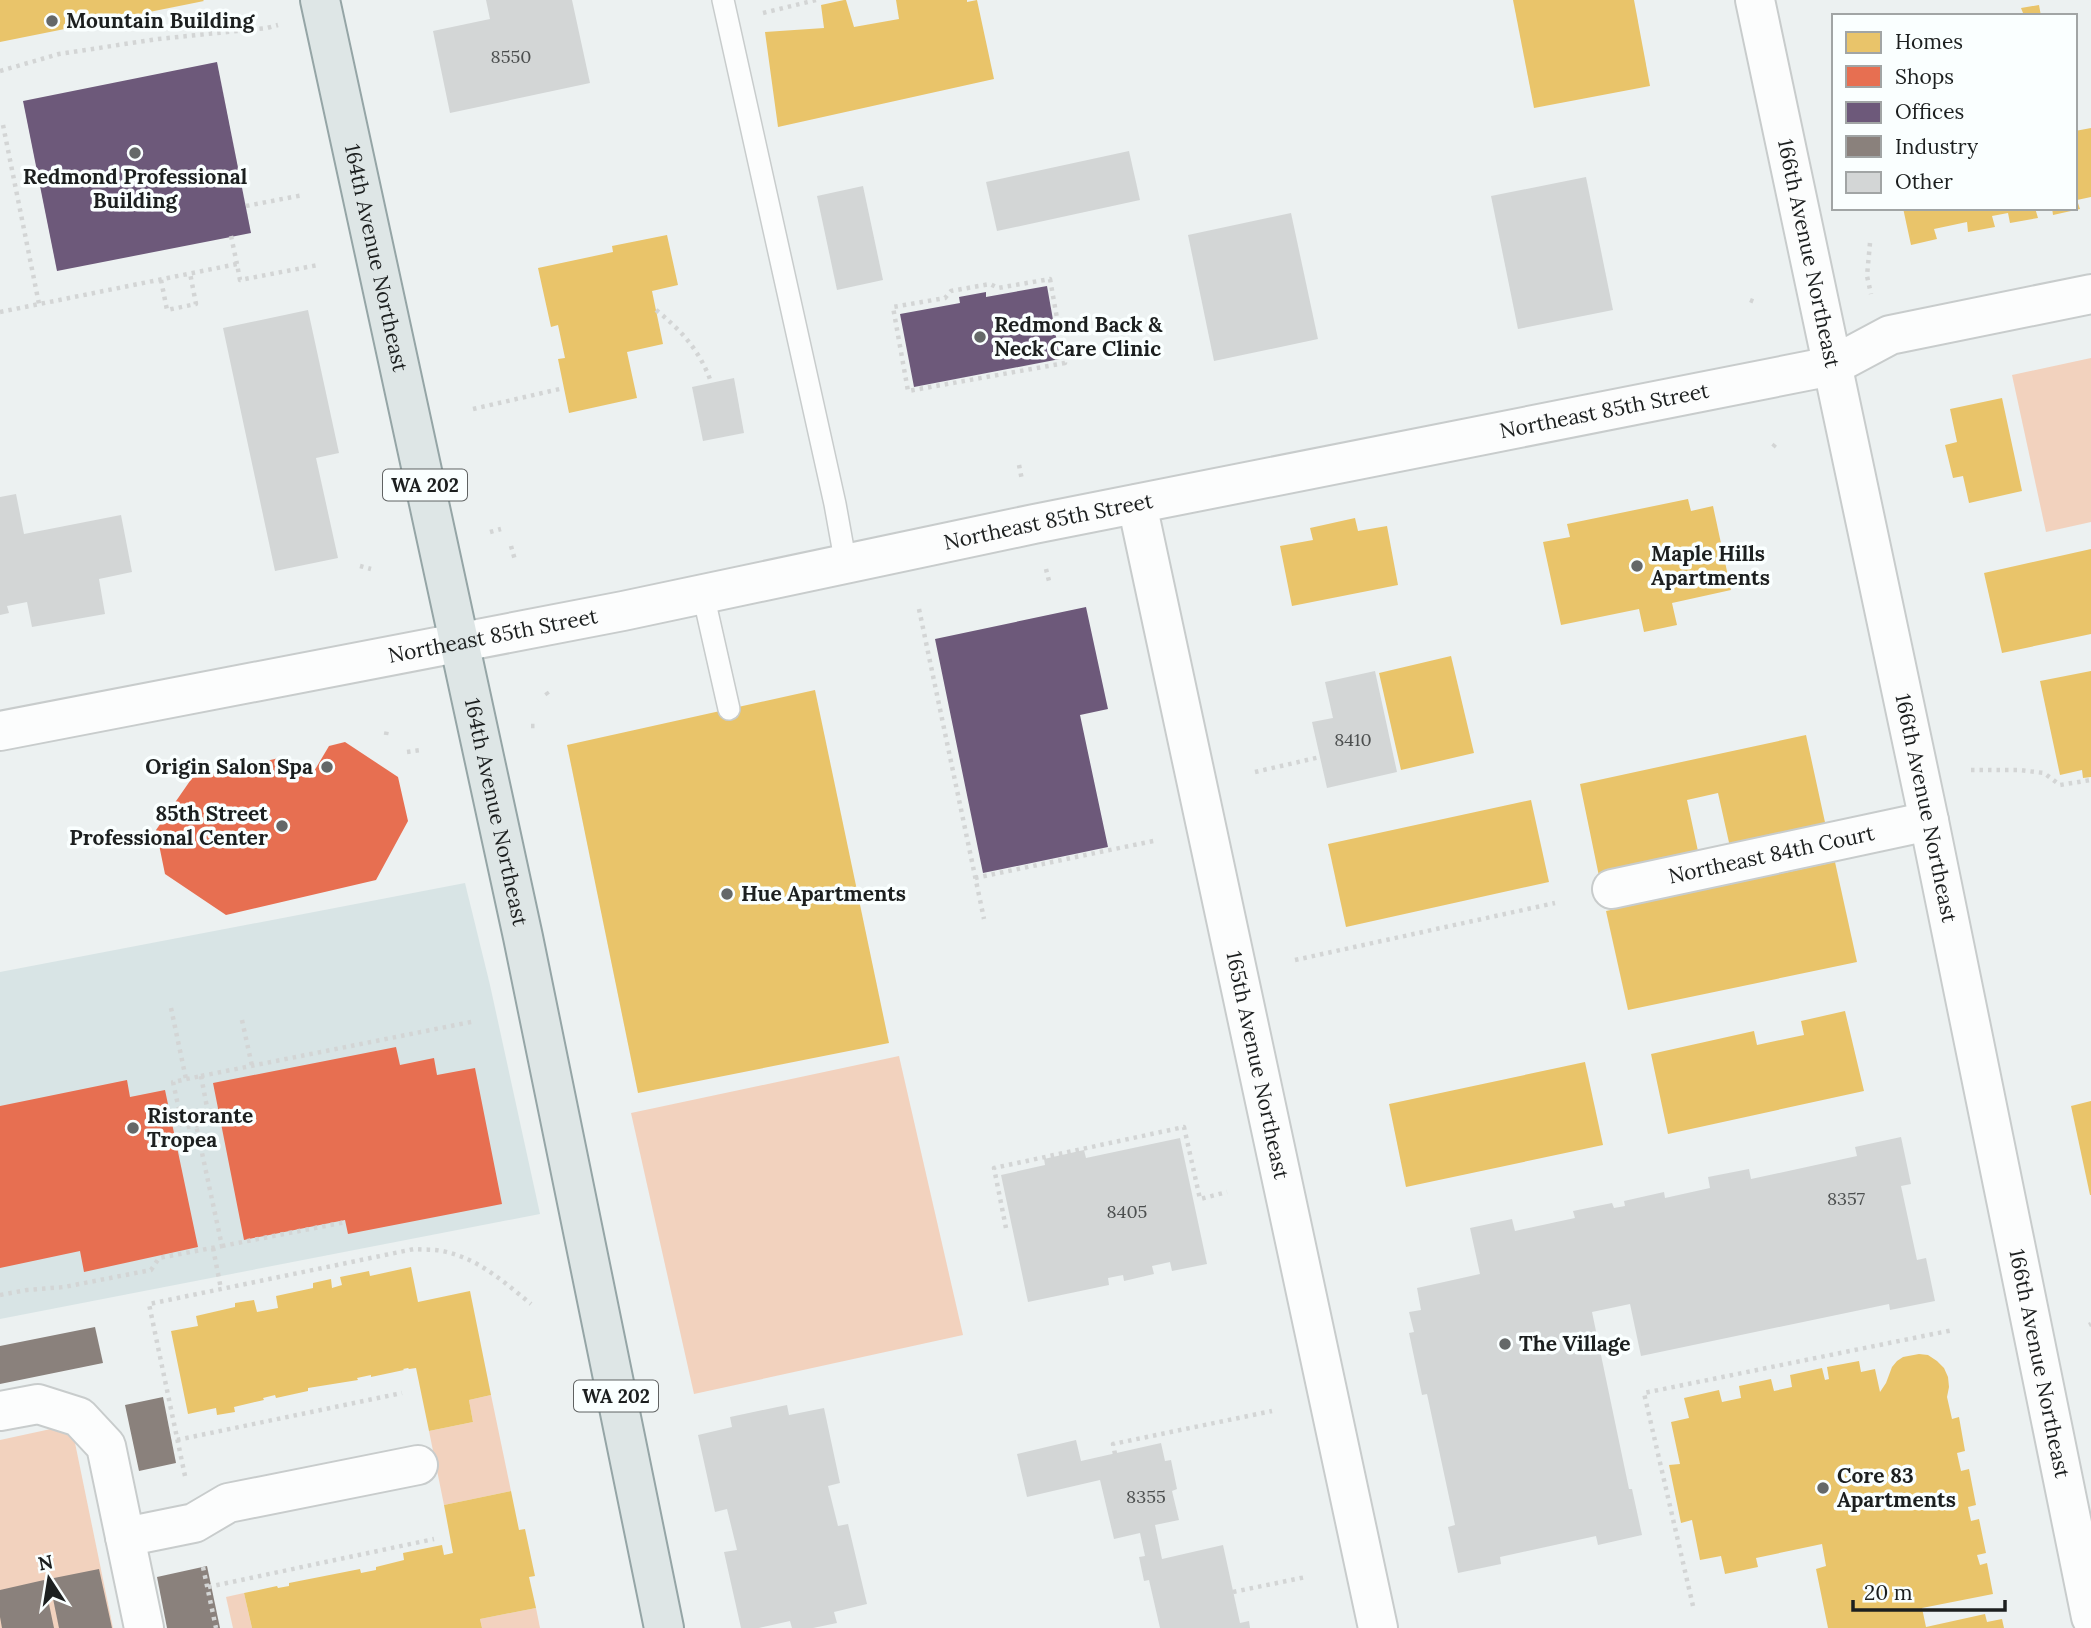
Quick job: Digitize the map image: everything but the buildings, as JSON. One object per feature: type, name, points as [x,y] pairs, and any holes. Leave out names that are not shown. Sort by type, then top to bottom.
[{"type":"main road","name":"164th Avenue Northeast","points":[[321,6],[523,937],[664,1628]]},
{"type":"street","name":"166th Avenue Northeast","points":[[1755,0],[1929,821],[2091,1617]]},
{"type":"street","name":"Northeast 85th Street","points":[[0,731],[459,643],[1137,504],[1832,366],[1891,335],[2091,294]]},
{"type":"street","name":"165th Avenue Northeast","points":[[1137,504],[1378,1628]]},
{"type":"street","name":"Northeast 84th Court","points":[[1612,889],[1929,821]]},
{"type":"street","points":[[0,1411],[38,1404],[79,1417],[106,1446],[144,1628]]},
{"type":"street","points":[[125,1537],[194,1522],[228,1503],[418,1465]]},
{"type":"lane","points":[[723,0],[835,503],[846,565]]},
{"type":"lane","points":[[704,594],[729,709]]},
{"type":"path","points":[[763,13],[816,0]]},
{"type":"path","points":[[0,71],[59,54],[158,39],[267,28],[321,6]]},
{"type":"path","points":[[3,125],[39,304]]},
{"type":"path","points":[[246,206],[303,195]]},
{"type":"path","points":[[231,236],[240,280],[318,265]]},
{"type":"path","points":[[1870,243],[1867,275],[1872,297]]},
{"type":"path","points":[[0,312],[237,264]]},
{"type":"path","points":[[161,280],[167,310],[196,303],[190,274]]},
{"type":"path","points":[[1050,279],[1065,363],[908,391],[893,307],[945,298],[951,292],[990,284],[998,288],[1050,279]]},
{"type":"path","points":[[656,310],[679,329],[706,367],[711,382]]},
{"type":"path","points":[[474,409],[564,388]]},
{"type":"path","points":[[1773,447],[1778,441]]},
{"type":"path","points":[[1019,465],[1022,480]]},
{"type":"path","points":[[490,532],[501,529]]},
{"type":"path","points":[[511,545],[514,561]]},
{"type":"path","points":[[360,566],[371,569]]},
{"type":"path","points":[[1046,569],[1049,581]]},
{"type":"path","points":[[919,609],[984,919]]},
{"type":"path","points":[[531,726],[538,726]]},
{"type":"path","points":[[407,752],[421,750]]},
{"type":"path","points":[[1255,772],[1320,757]]},
{"type":"path","points":[[1971,770],[2045,773],[2060,785],[2091,780]]},
{"type":"path","points":[[975,878],[1158,840]]},
{"type":"path","points":[[1295,960],[1555,903]]},
{"type":"path","points":[[171,1008],[186,1079]]},
{"type":"path","points":[[242,1020],[251,1066]]},
{"type":"path","points":[[201,1076],[210,1122],[183,1128],[173,1082],[186,1079],[201,1076],[476,1021]]},
{"type":"path","points":[[196,1125],[222,1246]]},
{"type":"path","points":[[1006,1228],[994,1168],[1184,1127],[1200,1199],[1227,1192]]},
{"type":"path","points":[[0,1295],[64,1287],[151,1270],[159,1258],[346,1222]]},
{"type":"path","points":[[213,1248],[221,1289]]},
{"type":"path","points":[[402,1393],[177,1440],[149,1304],[414,1249],[441,1251],[472,1261],[498,1277],[531,1304]]},
{"type":"path","points":[[1693,1606],[1644,1393],[1953,1330]]},
{"type":"path","points":[[1115,1454],[1113,1444],[1272,1411]]},
{"type":"path","points":[[208,1587],[434,1539]]},
{"type":"path","points":[[1233,1592],[1306,1577]]},
{"type":"shaded area","points":[[2091,358],[2091,522],[2046,532],[2012,375]]},
{"type":"shaded area","points":[[465,883],[540,1214],[0,1319],[0,972]]},
{"type":"shaded area","points":[[899,1056],[963,1335],[694,1394],[631,1113]]},
{"type":"shaded area","points":[[491,1395],[511,1491],[444,1505],[429,1431],[473,1422],[469,1400]]},
{"type":"shaded area","points":[[60,1427],[74,1438],[113,1628],[0,1628],[0,1440]]},
{"type":"shaded area","points":[[244,1593],[252,1628],[233,1628],[226,1597]]},
{"type":"shaded area","points":[[536,1608],[540,1628],[482,1628],[480,1619]]},
{"type":"place","name":"Mountain Building","points":[[52,21]]},
{"type":"place","name":"Redmond Professional Building","points":[[135,153]]},
{"type":"place","name":"Redmond Back & Neck Care Clinic","points":[[980,337]]},
{"type":"place","name":"Maple Hills Apartments","points":[[1637,566]]},
{"type":"place","name":"Origin Salon Spa","points":[[327,767]]},
{"type":"place","name":"85th Street Professional Center","points":[[282,826]]},
{"type":"place","name":"Hue Apartments","points":[[727,894]]},
{"type":"place","name":"Ristorante Tropea","points":[[133,1128]]},
{"type":"place","name":"The Village","points":[[1505,1344]]},
{"type":"place","name":"Core 83 Apartments","points":[[1823,1488]]}]
